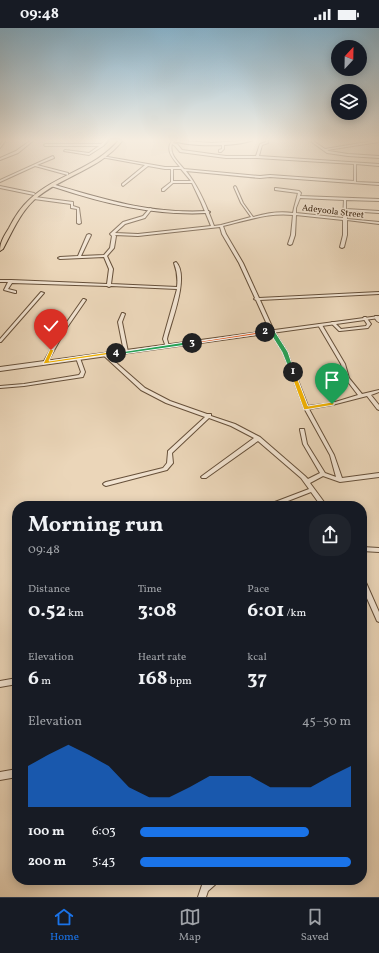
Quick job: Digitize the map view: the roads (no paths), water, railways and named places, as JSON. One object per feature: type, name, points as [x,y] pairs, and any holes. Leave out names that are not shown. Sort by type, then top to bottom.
[{"type":"highway","points":[[0,239],[18,210],[34,196],[57,181]]},
{"type":"highway","points":[[0,249],[20,213],[34,196],[60,181]]},
{"type":"main road","points":[[52,185],[82,195],[118,204],[185,214],[208,212]]},
{"type":"street","points":[[123,185],[128,181]]},
{"type":"street","points":[[335,181],[379,184]]},
{"type":"street","points":[[163,190],[172,182],[192,182],[203,206],[208,212],[212,226]]},
{"type":"street","points":[[0,187],[34,196],[72,203],[72,207],[78,208],[79,223]]},
{"type":"street","points":[[235,187],[242,203],[252,217]]},
{"type":"street","points":[[276,189],[299,192],[299,197],[295,208],[290,244]]},
{"type":"street","points":[[299,197],[379,200]]},
{"type":"street","points":[[342,247],[345,234],[345,199]]},
{"type":"street","points":[[60,258],[105,256],[112,248],[114,236],[112,234],[124,223],[144,217],[151,209]]},
{"type":"street","points":[[345,210],[379,212]]},
{"type":"street","name":"Adeyoola Street","points":[[112,234],[138,235],[221,226],[268,214],[295,214],[379,223]]},
{"type":"street","points":[[221,226],[222,231],[241,263],[272,332],[285,352],[306,408],[332,455],[340,480]]},
{"type":"street","points":[[79,256],[89,235]]},
{"type":"street","points":[[105,256],[111,269],[109,286]]},
{"type":"street","points":[[167,346],[165,339],[180,275],[179,268],[176,263]]},
{"type":"street","points":[[0,280],[178,288]]},
{"type":"street","points":[[11,281],[6,290],[15,292]]},
{"type":"street","points":[[0,342],[42,293]]},
{"type":"street","points":[[256,299],[379,293]]},
{"type":"street","points":[[45,363],[64,329],[84,300]]},
{"type":"street","points":[[123,314],[120,322],[126,352]]},
{"type":"street","points":[[0,369],[365,318],[378,318]]},
{"type":"street","points":[[333,323],[340,330],[367,327],[369,324],[365,318]]},
{"type":"street","points":[[320,325],[343,364],[347,378],[361,396]]},
{"type":"street","points":[[104,354],[143,389],[168,402],[209,415],[258,438],[283,459],[306,482],[320,501]]},
{"type":"street","points":[[0,387],[24,385],[82,376],[83,372],[78,358]]},
{"type":"street","points":[[306,408],[379,392]]},
{"type":"street","points":[[368,394],[379,408]]},
{"type":"street","points":[[106,484],[165,469],[170,463],[170,452],[209,415]]},
{"type":"street","points":[[302,430],[305,444],[323,474],[340,480],[379,475]]},
{"type":"street","points":[[204,477],[258,438]]},
{"type":"street","points":[[306,482],[323,474]]},
{"type":"street","points":[[282,501],[312,490]]},
{"type":"street","points":[[367,549],[379,550]]},
{"type":"street","points":[[367,591],[379,619]]},
{"type":"street","points":[[0,684],[12,682]]},
{"type":"street","points":[[0,776],[12,774]]},
{"type":"street","points":[[202,897],[205,888],[208,885]]}]
